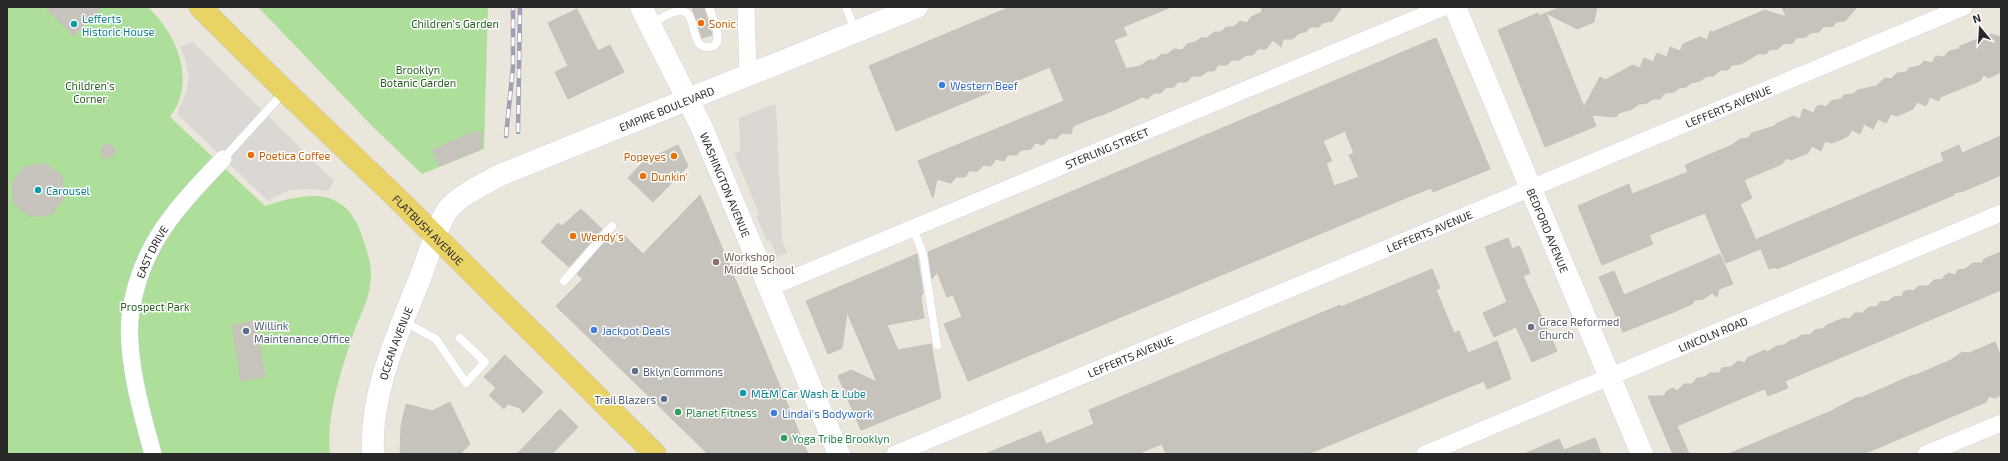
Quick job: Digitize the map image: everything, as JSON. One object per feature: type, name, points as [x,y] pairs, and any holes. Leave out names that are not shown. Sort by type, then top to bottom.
[{"type":"main road","name":"FLATBUSH AVENUE","points":[[200,7],[285,91],[350,151],[436,235],[655,454]]},
{"type":"main road","name":"EMPIRE BOULEVARD","points":[[436,235],[449,209],[467,193],[498,176],[917,7]]},
{"type":"main road","name":"BEDFORD AVENUE","points":[[1455,7],[1642,454]]},
{"type":"main road","name":"WASHINGTON AVENUE","points":[[646,16],[702,128],[839,454]]},
{"type":"main road","name":"OCEAN AVENUE","points":[[373,454],[375,410],[380,383],[436,235]]},
{"type":"street","points":[[746,7],[748,75]]},
{"type":"street","name":"STERLING STREET","points":[[769,288],[1444,7]]},
{"type":"street","name":"LEFFERTS AVENUE","points":[[895,454],[1964,7]]},
{"type":"street","name":"EAST DRIVE","points":[[153,454],[144,424],[130,339],[130,312],[137,285],[147,258],[173,215],[223,159]]},
{"type":"street","name":"LINCOLN ROAD","points":[[1425,454],[2001,213]]},
{"type":"street","points":[[1926,454],[2001,423]]},
{"type":"lane","points":[[646,16],[684,11],[688,14],[698,42],[702,46],[708,47],[714,46],[719,35],[709,7]]},
{"type":"lane","points":[[846,7],[856,32]]},
{"type":"lane","name":"EAST DRIVE","points":[[223,159],[285,91]]},
{"type":"lane","points":[[564,281],[612,226]]},
{"type":"lane","points":[[913,228],[923,254],[937,345]]},
{"type":"lane","points":[[403,321],[436,339],[466,383],[485,362],[460,338]]},
{"type":"green space","name":"Prospect Park","points":[[7,7],[148,7],[157,16],[172,38],[181,62],[183,75],[182,88],[178,103],[170,117],[265,206],[298,197],[312,196],[326,197],[338,202],[348,211],[357,224],[366,248],[370,264],[371,280],[368,297],[355,329],[336,391],[330,423],[330,454],[7,454]]},
{"type":"green space","name":"Brooklyn Botanic Garden","points":[[258,7],[488,7],[484,149],[422,174],[373,127]]},
{"type":"shaded area","points":[[193,42],[334,181],[328,191],[310,189],[289,190],[268,201],[177,114],[187,90],[189,76],[184,55],[180,47]]},
{"type":"shaded area","points":[[771,105],[776,105],[782,239],[787,253],[777,257],[770,240],[767,241],[756,216],[759,214],[734,153],[740,151],[739,118]]},
{"type":"building","name":"Lefferts Historic House","points":[[44,7],[102,7],[74,36]]},
{"type":"building","name":"Sonic","points":[[692,7],[704,8],[712,35],[702,38]]},
{"type":"building","points":[[1010,7],[1171,7],[1123,27],[1127,35],[1114,40],[1126,69],[1140,66],[1149,60],[1155,60],[1160,55],[1168,54],[1174,49],[1182,50],[1187,44],[1195,42],[1201,38],[1207,38],[1214,32],[1221,32],[1226,27],[1234,27],[1240,21],[1247,23],[1251,17],[1262,12],[1261,7],[1342,7],[1332,21],[1322,23],[1319,27],[1310,27],[1306,32],[1299,33],[1293,39],[1283,39],[1281,47],[1273,40],[1266,49],[1258,49],[1253,55],[1247,55],[1239,60],[1232,60],[1227,65],[1218,65],[1214,71],[1208,71],[1201,76],[1192,76],[1187,82],[1178,82],[1174,87],[1165,88],[1161,93],[1154,93],[1147,99],[1143,97],[1073,126],[1071,134],[1062,133],[1056,139],[1049,138],[1043,145],[1035,143],[1031,149],[1021,150],[1017,155],[1008,155],[1004,161],[996,159],[991,166],[983,165],[978,171],[969,171],[965,177],[956,177],[951,183],[937,179],[933,198],[918,161],[1064,101],[1050,67],[896,131],[869,66]]},
{"type":"building","points":[[1561,7],[1597,7],[1594,22],[1577,29],[1546,13]]},
{"type":"building","points":[[1782,7],[1857,7],[1845,21],[1836,22],[1833,26],[1823,27],[1819,32],[1810,33],[1806,37],[1796,38],[1793,43],[1783,44],[1778,49],[1769,50],[1766,54],[1758,54],[1741,64],[1732,65],[1728,70],[1720,70],[1714,76],[1707,76],[1700,81],[1691,83],[1686,87],[1679,88],[1674,92],[1665,93],[1660,99],[1653,99],[1647,103],[1639,104],[1632,109],[1619,113],[1616,117],[1592,115],[1596,126],[1545,147],[1498,30],[1538,13],[1539,16],[1546,13],[1584,107],[1600,77],[1605,80],[1633,65],[1640,68],[1644,58],[1653,62],[1657,53],[1667,57],[1670,47],[1680,51],[1683,44],[1700,37],[1707,40],[1710,31],[1713,32],[1765,10],[1786,17]]},
{"type":"building","points":[[577,9],[598,51],[610,45],[624,72],[568,99],[555,72],[568,66],[548,23]]},
{"type":"building","points":[[1991,34],[2001,37],[2001,72],[1989,78],[1983,75],[1980,81],[1940,97],[1939,101],[1930,97],[1926,106],[1917,102],[1913,109],[1897,116],[1891,114],[1886,123],[1878,119],[1873,129],[1864,124],[1860,134],[1852,130],[1848,136],[1840,140],[1832,143],[1825,141],[1821,151],[1812,146],[1808,153],[1791,160],[1786,158],[1782,164],[1744,180],[1752,198],[1740,204],[1760,249],[1726,263],[1705,213],[1649,235],[1653,244],[1602,265],[1578,206],[1629,184],[1632,194],[1688,172],[1685,165],[1732,145],[1740,139],[1748,138],[1752,133],[1775,126],[1776,124],[1793,116],[1800,119],[1803,109],[1814,113],[1816,107],[1821,105],[1826,107],[1831,101],[1841,99],[1844,95],[1853,94],[1858,90],[1876,86],[1885,78],[1891,79],[1897,73],[1906,72],[1909,68],[1919,66],[1924,61],[1932,63],[1936,56],[1944,57],[1949,51],[1959,49],[1960,46]]},
{"type":"building","points":[[1436,38],[1490,169],[1433,192],[1431,188],[1408,197],[968,381],[944,324],[962,317],[953,295],[947,297],[937,272],[932,279],[928,252]],"holes":[[[1345,131],[1354,153],[1349,155],[1359,177],[1334,186],[1326,163],[1332,161],[1323,141]]]},
{"type":"building","points":[[473,132],[482,132],[481,149],[439,166],[432,150]]},
{"type":"building","points":[[2001,136],[2001,175],[1964,191],[1954,193],[1954,195],[1777,269],[1775,267],[1769,269],[1757,239],[1944,161],[1941,153],[1959,145],[1962,153]]},
{"type":"building","points":[[105,144],[111,144],[115,148],[115,154],[111,158],[105,158],[101,154],[101,148]]},
{"type":"building","points":[[678,145],[688,166],[653,202],[628,178],[644,161]]},
{"type":"building","name":"Carousel","points":[[45,163],[62,176],[65,197],[52,214],[31,217],[14,204],[12,183],[24,167]]},
{"type":"building","points":[[700,195],[808,454],[708,454],[556,306],[583,279],[577,274],[610,236],[618,243],[625,236],[643,254]]},
{"type":"building","name":"Wendy's","points":[[581,209],[602,229],[569,267],[541,242],[558,223],[562,226]]},
{"type":"building","points":[[1508,238],[1512,249],[1519,246],[1522,252],[1530,273],[1523,276],[1557,351],[1532,362],[1516,327],[1494,337],[1483,313],[1507,302],[1485,247]]},
{"type":"building","points":[[2001,252],[2001,290],[1785,381],[1788,388],[1768,396],[1765,389],[1759,391],[1677,426],[1689,454],[1673,454],[1648,396],[1664,396],[1667,391],[1673,388],[1677,391],[1684,384],[1692,384],[1697,378],[1705,377],[1710,373],[1719,373],[1722,368],[1731,367],[1738,361],[1745,363],[1747,358],[1765,350],[1767,352],[1777,346],[1784,345],[1791,340],[1795,340],[1802,335],[1810,335],[1815,330],[1825,328],[1825,326],[1844,318],[1849,319],[1855,313],[1862,313],[1869,307],[1876,307],[1880,302],[1889,301],[1893,297],[1903,296],[1903,292],[1909,290],[1913,291],[1919,286],[1928,286],[1934,280],[1943,279],[1944,276],[1949,273],[1955,275],[1958,270],[1965,269],[1973,263],[1982,263],[1984,259]]},
{"type":"building","points":[[917,254],[923,293],[921,297],[924,318],[887,325],[898,350],[931,344],[941,398],[861,430],[838,376],[851,370],[877,382],[847,312],[842,348],[828,354],[806,301]]},
{"type":"building","points":[[1720,254],[1733,284],[1719,289],[1717,297],[1712,293],[1703,299],[1695,300],[1692,304],[1674,312],[1623,332],[1599,277],[1614,271],[1624,295]]},
{"type":"building","points":[[1432,269],[1440,288],[1436,290],[1454,333],[1459,331],[1468,353],[1497,341],[1511,379],[1487,389],[1484,381],[1308,454],[1166,454],[1162,444],[1137,454],[985,454],[1041,431],[1046,444],[1094,424],[1089,410],[1340,305],[1341,307]]},
{"type":"building","points":[[255,321],[265,377],[241,381],[232,325]]},
{"type":"building","points":[[1995,342],[2001,357],[2001,395],[1995,398],[1989,396],[1986,402],[1873,450],[1862,454],[1728,454],[1829,412],[1856,398],[1863,397],[1951,360],[1962,352],[1969,353]]},
{"type":"building","points":[[505,355],[543,392],[523,413],[520,408],[508,404],[504,409],[489,395],[496,388],[484,377]]},
{"type":"building","points":[[450,402],[470,444],[460,454],[400,454],[401,426],[406,404],[432,411]]},
{"type":"building","points":[[560,409],[578,427],[552,454],[517,454]]},
{"type":"building","points":[[1595,438],[1601,454],[1524,454],[1559,439],[1564,450]]},
{"type":"railway","points":[[506,136],[513,67],[513,7]]},
{"type":"railway","points":[[518,132],[520,7]]},
{"type":"place","name":"Sonic","points":[[701,23]]},
{"type":"place","name":"Lefferts Historic House","points":[[74,24]]},
{"type":"place","name":"Western Beef","points":[[942,85]]},
{"type":"place","name":"Poetica Coffee","points":[[251,155]]},
{"type":"place","name":"Popeyes","points":[[674,156]]},
{"type":"place","name":"Dunkin'","points":[[643,176]]},
{"type":"place","name":"Carousel","points":[[38,190]]},
{"type":"place","name":"Wendy's","points":[[573,236]]},
{"type":"place","name":"Workshop Middle School","points":[[716,262]]},
{"type":"place","name":"Grace Reformed Church","points":[[1531,327]]},
{"type":"place","name":"Jackpot Deals","points":[[594,330]]},
{"type":"place","name":"Willink Maintenance Office","points":[[246,331]]},
{"type":"place","name":"Bklyn Commons","points":[[635,371]]},
{"type":"place","name":"M&M Car Wash & Lube","points":[[743,393]]},
{"type":"place","name":"Trail Blazers","points":[[664,399]]},
{"type":"place","name":"Planet Fitness","points":[[678,412]]},
{"type":"place","name":"Lindai's Bodywork","points":[[774,413]]},
{"type":"place","name":"Yoga Tribe Brooklyn","points":[[784,438]]},
{"type":"park label","name":"Children's Garden","points":[[455,23]]},
{"type":"park label","name":"Children's Corner","points":[[90,91]]}]
